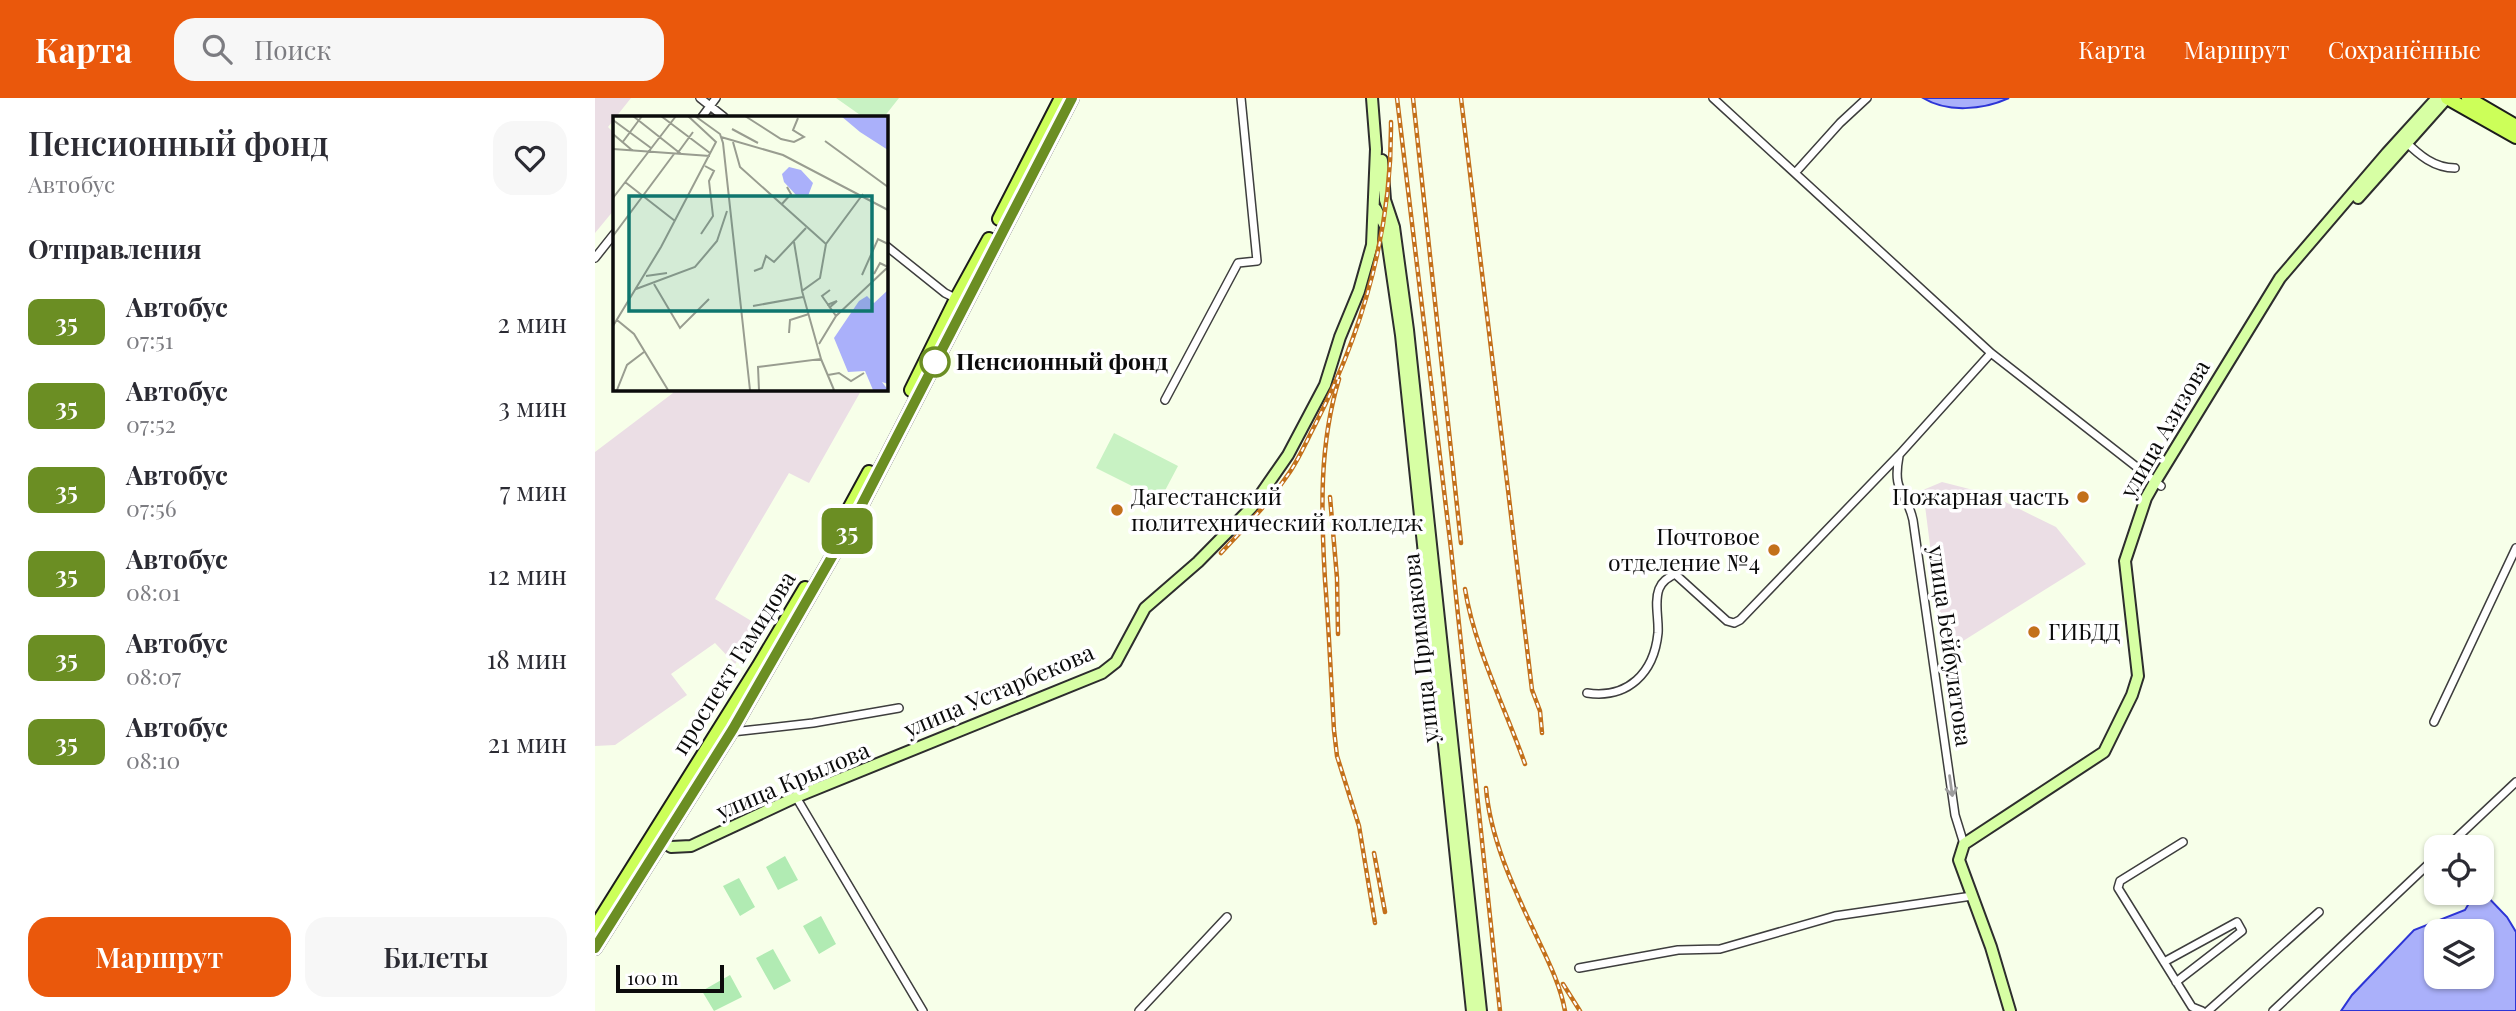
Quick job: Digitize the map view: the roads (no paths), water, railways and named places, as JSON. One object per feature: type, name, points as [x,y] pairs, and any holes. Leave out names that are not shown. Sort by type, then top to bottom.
[{"type":"main road","name":"проспект Гамидова","points":[[595,928],[731,732],[860,508],[993,231],[1061,98]]},
{"type":"main road","name":"проспект Гамидова","points":[[595,948],[852,505],[1072,98]]},
{"type":"main road","name":"улица Устарбекова","points":[[797,798],[1102,673],[1116,662],[1145,608],[1226,535],[1252,507],[1288,456],[1325,385],[1340,337],[1359,291],[1384,205],[1372,98]]},
{"type":"main road","points":[[1378,98],[1384,205]]},
{"type":"main road","name":"улица Азизова","points":[[2405,141],[2437,98]]},
{"type":"main road","points":[[2447,98],[2516,137]]},
{"type":"main road","name":"улица Азизова","points":[[2016,1011],[1969,867],[1968,849],[2106,756],[2136,700],[2142,683],[2131,567],[2133,550],[2158,484],[2280,278],[2447,98]]},
{"type":"main road","points":[[2468,98],[2516,126]]},
{"type":"main road","name":"улица Примакова","points":[[1384,205],[1383,227],[1404,361],[1472,1011]]},
{"type":"main road","name":"улица Примакова","points":[[1384,205],[1394,226],[1410,343],[1481,1011]]},
{"type":"main road","name":"улица Крылова","points":[[656,839],[670,849],[691,848],[797,798],[1111,675],[1124,663],[1153,607],[1215,552],[1255,509],[1294,453],[1329,385],[1364,293],[1383,227]]},
{"type":"main road","name":"улица Азизова","points":[[1964,845],[2104,752],[2138,676],[2125,561],[2146,498],[2158,484]]},
{"type":"main road","points":[[1964,845],[1959,860],[2010,1011]]},
{"type":"street","points":[[700,98],[723,116]]},
{"type":"street","points":[[703,116],[716,98]]},
{"type":"street","points":[[1165,400],[1238,263],[1257,261],[1241,98]]},
{"type":"street","points":[[1713,98],[1991,353],[2158,484]]},
{"type":"street","points":[[1795,173],[1867,98]]},
{"type":"street","points":[[2405,141],[2422,158],[2447,168],[2455,168]]},
{"type":"street","points":[[595,258],[613,235]]},
{"type":"street","points":[[887,247],[946,293],[962,298]]},
{"type":"street","points":[[1587,693],[1615,693],[1635,682],[1649,668],[1658,635],[1659,587],[1666,579],[1675,575],[1727,621],[1734,623],[1740,620],[1899,455],[1991,353]]},
{"type":"street","name":"улица Бейбулатова","points":[[1899,455],[1896,481],[1900,494],[1910,508],[1955,815],[1964,845]]},
{"type":"street","points":[[2434,722],[2516,548]]},
{"type":"street","points":[[731,732],[813,723],[899,708]]},
{"type":"street","points":[[2460,835],[2516,782]]},
{"type":"street","points":[[797,798],[923,1011]]},
{"type":"street","points":[[2183,842],[2120,881],[2118,888],[2192,1007],[2202,1011]]},
{"type":"street","points":[[2273,1011],[2424,868]]},
{"type":"street","points":[[1580,968],[1678,950],[1720,950],[1835,916],[1972,896]]},
{"type":"street","points":[[2208,1011],[2319,912]]},
{"type":"street","points":[[1139,1011],[1227,917]]},
{"type":"street","points":[[2164,962],[2237,922],[2242,931],[2176,982]]},
{"type":"water","points":[[1923,98],[2009,98],[1977,107],[1954,108]]},
{"type":"water","points":[[2494,903],[2516,932],[2516,1011],[2341,1011],[2352,995],[2414,930],[2424,926],[2424,989],[2494,989],[2494,919],[2442,919],[2465,910],[2468,905]]},
{"type":"railway","points":[[1397,98],[1451,549],[1500,1011]]},
{"type":"railway","points":[[1413,98],[1461,543]]},
{"type":"railway","points":[[1461,98],[1532,690],[1540,711],[1542,733]]},
{"type":"railway","points":[[1221,553],[1264,506],[1291,470],[1348,352],[1372,278],[1380,240],[1390,162],[1391,122]]},
{"type":"railway","points":[[1339,379],[1328,429],[1322,504],[1334,730],[1337,756],[1359,826],[1375,923]]},
{"type":"railway","points":[[1330,497],[1337,578],[1338,634]]},
{"type":"railway","points":[[1465,589],[1475,633],[1525,764]]},
{"type":"railway","points":[[1486,788],[1492,825],[1504,861],[1552,970],[1565,1011]]},
{"type":"railway","points":[[1374,853],[1385,912]]},
{"type":"railway","points":[[1563,984],[1580,1011]]},
{"type":"place","name":"Пенсионный фонд","points":[[935,362]]},
{"type":"place","name":"Пожарная часть","points":[[2083,497]]},
{"type":"place","name":"Дагестанский политехнический колледж","points":[[1117,510]]},
{"type":"place","name":"Почтовое отделение №4","points":[[1774,550]]},
{"type":"place","name":"ГИБДД","points":[[2034,632]]}]
